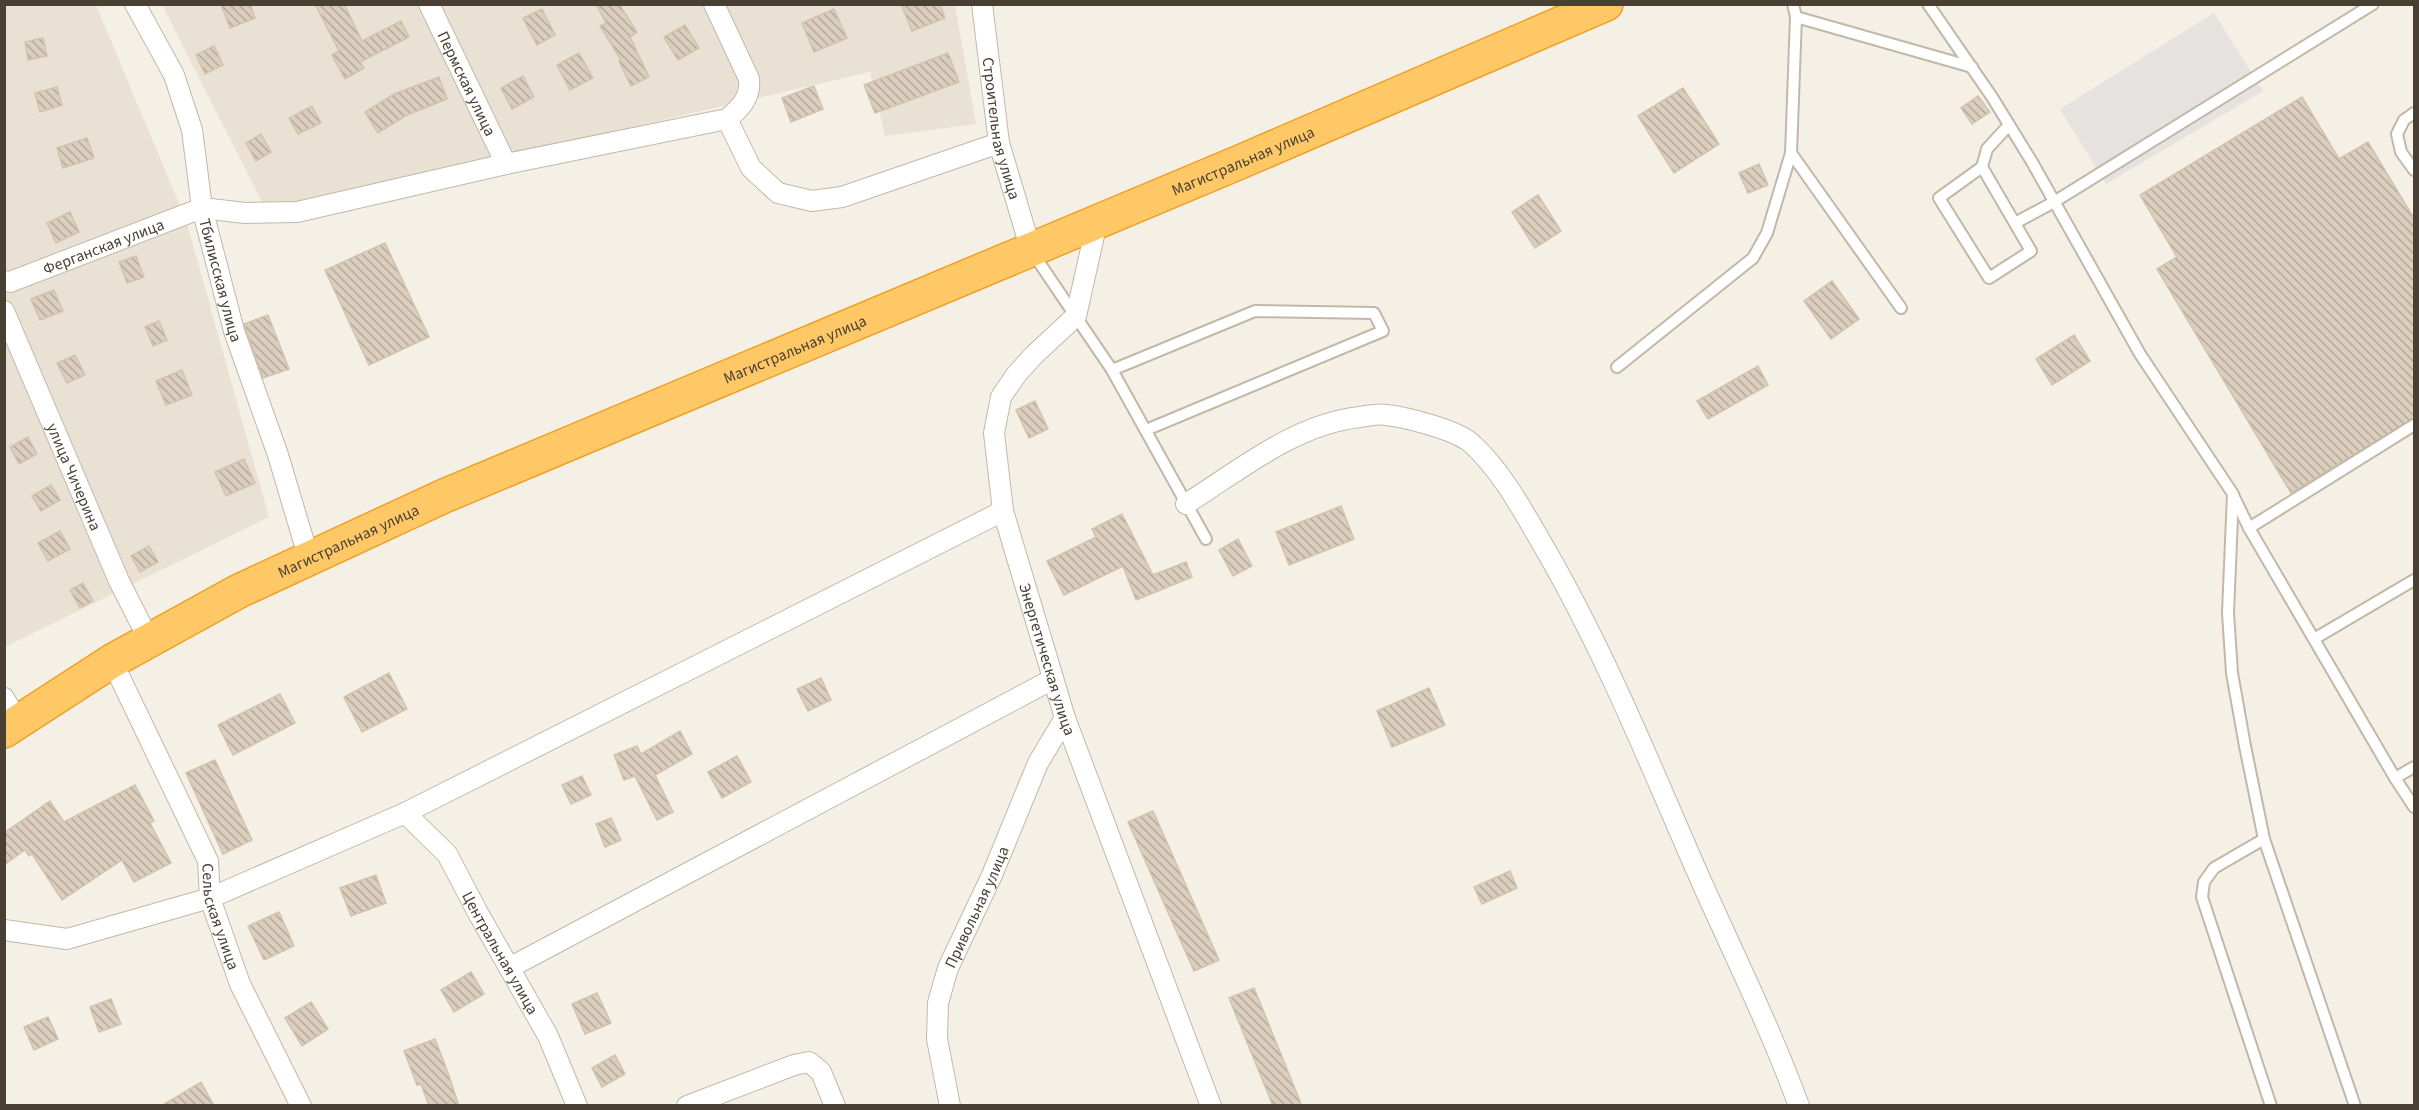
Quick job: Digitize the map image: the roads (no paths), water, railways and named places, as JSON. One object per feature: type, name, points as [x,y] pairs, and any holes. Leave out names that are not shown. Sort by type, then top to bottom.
[{"type":"highway","name":"Магистральная улица","points":[[9,717],[238,591],[444,496],[1031,250],[1606,4]]},
{"type":"street","name":"Тбилисская улица","points":[[135,4],[174,75],[192,130],[202,208],[234,331],[278,455],[309,559]]},
{"type":"street","name":"Пермская улица","points":[[429,4],[506,164]]},
{"type":"street","points":[[202,208],[244,213],[297,212],[506,164],[728,119],[744,101],[750,90],[749,79],[714,4]]},
{"type":"street","name":"Строительная улица","points":[[982,4],[999,143],[1031,250]]},
{"type":"street","points":[[728,119],[751,168],[778,193],[812,201],[842,197],[999,143]]},
{"type":"street","name":"Ферганская улица","points":[[4,281],[10,282],[202,208]]},
{"type":"street","points":[[1076,316],[1097,222]]},
{"type":"street","name":"улица Чичерина","points":[[4,311],[120,581],[149,640]]},
{"type":"street","name":"Энергетическая улица","points":[[1076,316],[1033,356],[1001,397],[994,433],[1003,511],[1065,718],[1210,1106]]},
{"type":"street","points":[[1186,504],[1296,435],[1340,419],[1383,414],[1426,423],[1469,441],[1494,468],[1518,502],[1569,590],[1627,706],[1723,931],[1781,1057],[1799,1106]]},
{"type":"street","points":[[4,930],[66,939],[210,898],[405,813],[1003,511]]},
{"type":"street","name":"Сельская улица","points":[[112,661],[208,861],[210,898],[240,984],[301,1106]]},
{"type":"street","points":[[509,968],[1053,679]]},
{"type":"street","name":"Привольная улица","points":[[950,1106],[937,1039],[938,1003],[948,968],[992,875],[1038,763],[1065,718]]},
{"type":"street","name":"Центральная улица","points":[[405,813],[447,854],[548,1036],[577,1106]]},
{"type":"street","points":[[689,1105],[794,1065],[809,1062],[821,1072],[835,1106]]},
{"type":"lane","points":[[1617,367],[1753,258],[1767,233],[1791,153],[1796,17],[1793,4]]},
{"type":"lane","points":[[1928,4],[2009,125],[2140,354],[2233,494],[2249,528],[2395,778],[2415,807]]},
{"type":"lane","points":[[2015,223],[2054,202],[2373,4]]},
{"type":"lane","points":[[1796,17],[1972,67]]},
{"type":"lane","points":[[2415,113],[2404,120],[2397,134],[2401,152],[2415,170]]},
{"type":"lane","points":[[1982,167],[2031,251],[1989,278],[1939,198],[1982,167],[1987,149],[2009,125]]},
{"type":"lane","points":[[1791,153],[1901,308]]},
{"type":"lane","points":[[1031,250],[1112,370],[1206,539]]},
{"type":"lane","points":[[1112,370],[1255,311],[1374,313],[1383,331],[1146,430]]},
{"type":"lane","points":[[2249,528],[2415,425]]},
{"type":"lane","points":[[2233,494],[2228,612],[2232,674],[2245,746],[2264,839],[2355,1106]]},
{"type":"lane","points":[[2314,639],[2415,580]]},
{"type":"lane","points":[[2395,778],[2415,767]]},
{"type":"lane","points":[[2264,839],[2214,868],[2204,882],[2202,897],[2271,1106]]}]
